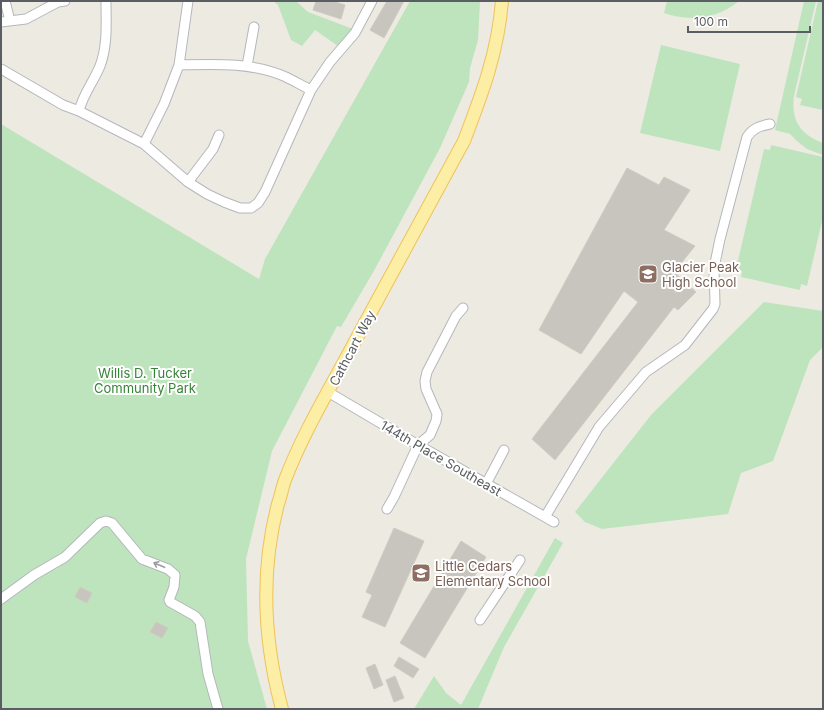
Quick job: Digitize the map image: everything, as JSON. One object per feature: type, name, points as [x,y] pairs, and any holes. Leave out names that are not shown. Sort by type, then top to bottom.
[{"type":"main road","name":"Cathcart Way","points":[[282,709],[275,683],[267,632],[266,579],[273,525],[284,482],[298,449],[328,392],[464,141],[481,97],[493,57],[502,1]]},
{"type":"street","points":[[5,1],[6,22],[26,19],[58,2],[65,1]]},
{"type":"street","points":[[79,111],[82,101],[101,64],[106,41],[106,1]]},
{"type":"street","points":[[144,144],[164,104],[178,65],[188,1]]},
{"type":"street","points":[[1,69],[63,106],[79,111],[144,144],[188,182],[207,194],[240,208],[251,208],[258,203],[265,192],[311,90],[330,62],[355,33],[372,1]]},
{"type":"street","points":[[247,66],[254,28]]},
{"type":"street","points":[[178,65],[209,64],[247,66],[286,77],[311,90]]},
{"type":"street","points":[[545,517],[599,427],[646,372],[685,345],[713,309],[715,304],[714,268],[720,239],[747,136],[751,131],[770,124]]},
{"type":"street","points":[[188,182],[213,149],[219,135]]},
{"type":"street","points":[[387,509],[418,445],[430,435],[436,422],[437,414],[426,389],[425,381],[427,372],[456,316],[463,308]]},
{"type":"street","name":"144th Place Southeast","points":[[328,392],[554,522]]},
{"type":"street","points":[[486,484],[504,450]]},
{"type":"street","points":[[1,599],[34,575],[65,557],[100,523],[106,521],[112,523],[142,558],[168,569],[175,575],[174,587],[169,600],[195,616],[200,622],[208,674],[218,709]]},
{"type":"street","points":[[480,620],[520,560]]},
{"type":"green space","points":[[273,1],[296,1],[308,12],[353,29],[338,46],[315,30],[302,46],[291,40],[278,5]]},
{"type":"green space","name":"Willis D. Tucker Community Park","points":[[410,1],[480,1],[478,40],[470,68],[469,82],[440,148],[375,269],[341,327],[337,326],[272,451],[246,559],[248,641],[267,709],[1,709],[1,124],[259,279],[265,259]]},
{"type":"green space","points":[[667,1],[739,1],[722,12],[694,18],[674,16],[664,13]]},
{"type":"green space","points":[[804,1],[816,1],[793,105],[794,113],[799,126],[808,135],[823,143],[823,155],[807,149],[790,134],[775,130]]},
{"type":"green space","points":[[818,1],[823,1],[823,110],[800,105],[802,99],[796,97]]},
{"type":"green space","points":[[661,45],[740,64],[720,151],[640,133]]},
{"type":"green space","points":[[771,145],[823,157],[823,217],[807,286],[801,284],[800,290],[741,277],[742,271],[736,269],[764,149],[770,150]]},
{"type":"green space","points":[[764,302],[823,311],[823,347],[810,360],[773,461],[741,473],[728,514],[602,529],[585,522],[575,512],[651,415]]},
{"type":"green space","points":[[555,538],[563,543],[504,647],[478,709],[414,709],[434,676],[446,693],[461,705]]},
{"type":"building","points":[[316,1],[332,1],[345,5],[341,19],[313,10]]},
{"type":"building","points":[[387,1],[404,1],[384,38],[370,30]]},
{"type":"building","points":[[627,168],[659,185],[664,177],[690,190],[664,230],[695,246],[674,272],[696,292],[678,310],[674,307],[555,460],[532,439],[638,302],[624,291],[581,354],[539,330]]},
{"type":"building","points":[[394,528],[424,541],[385,627],[362,617],[372,595],[366,592]]},
{"type":"building","points":[[461,541],[486,557],[425,658],[400,643]]},
{"type":"building","points":[[80,587],[92,593],[87,603],[75,597]]},
{"type":"building","points":[[156,622],[168,628],[162,638],[150,632]]},
{"type":"building","points":[[399,657],[419,669],[413,678],[394,666]]},
{"type":"building","points":[[375,664],[383,685],[374,689],[366,668]]},
{"type":"building","points":[[395,676],[404,698],[394,702],[386,680]]},
{"type":"place","name":"Glacier Peak High School","points":[[648,274]]},
{"type":"place","name":"Little Cedars Elementary School","points":[[421,573]]}]
